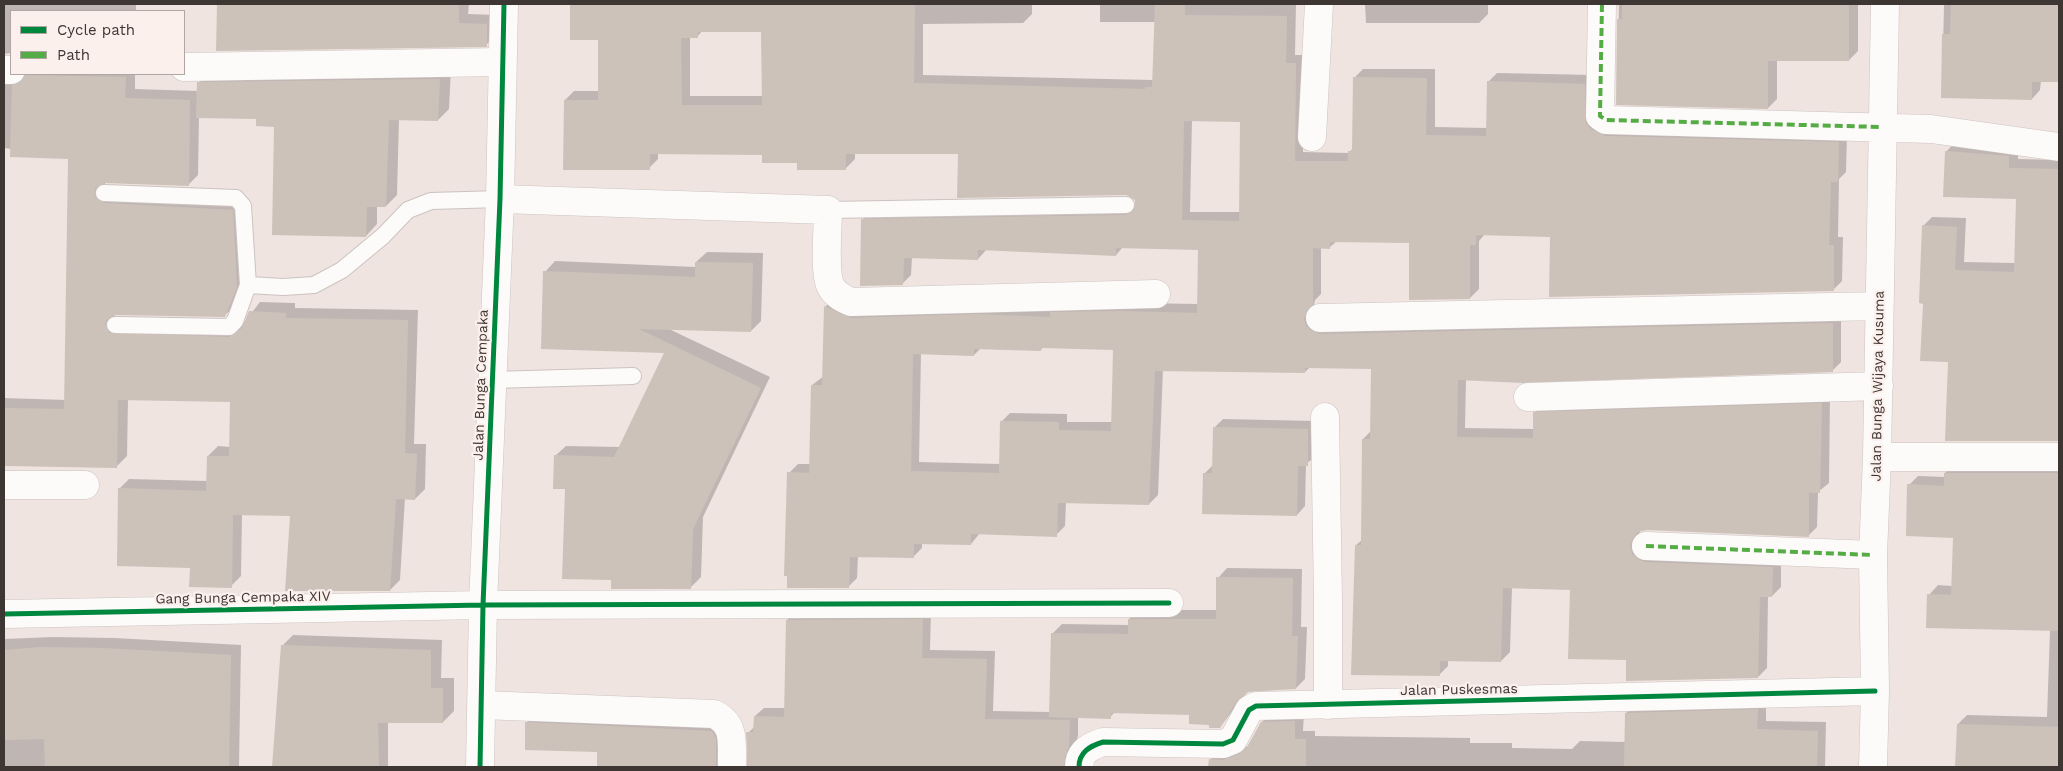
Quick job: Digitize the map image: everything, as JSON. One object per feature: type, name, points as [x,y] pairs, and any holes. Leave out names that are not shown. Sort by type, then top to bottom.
[{"type":"street","name":"Jalan Bunga Cempaka","points":[[480,767],[483,605],[500,199],[504,4]]},
{"type":"street","points":[[1312,137],[1319,4]]},
{"type":"street","points":[[1602,4],[1600,116],[1606,120],[1931,129],[2059,147]]},
{"type":"street","name":"Jalan Bunga Wijaya Kusuma","points":[[1873,767],[1875,691],[1873,556],[1877,457],[1885,4]]},
{"type":"street","points":[[185,67],[502,62]]},
{"type":"street","points":[[500,199],[828,210],[827,262],[830,284],[839,297],[851,302],[1156,294]]},
{"type":"street","points":[[1320,318],[1879,306]]},
{"type":"street","points":[[1528,397],[1878,386]]},
{"type":"street","points":[[1324,418],[1328,704]]},
{"type":"street","points":[[1877,457],[2059,457]]},
{"type":"street","points":[[4,485],[85,485]]},
{"type":"street","points":[[1646,546],[1873,556]]},
{"type":"street","name":"Gang Bunga Cempaka XIV","points":[[4,614],[483,605],[1169,603]]},
{"type":"street","name":"Jalan Puskesmas","points":[[1079,767],[1079,761],[1088,747],[1103,742],[1223,744],[1233,740],[1249,710],[1256,706],[1875,691]]},
{"type":"street","points":[[482,705],[714,714],[724,719],[730,727],[732,767]]},
{"type":"lane","points":[[104,193],[236,198],[243,206],[248,285],[236,321],[229,327],[115,325]]},
{"type":"lane","points":[[248,285],[283,287],[314,285],[342,270],[383,236],[408,210],[431,201],[500,199]]},
{"type":"lane","points":[[828,210],[1126,205]]},
{"type":"lane","points":[[492,380],[633,376]]},
{"type":"building","points":[[217,4],[459,4],[459,23],[487,24],[487,47],[216,51]]},
{"type":"building","points":[[570,4],[915,4],[914,83],[1145,89],[1145,87],[1152,87],[1155,4],[1185,4],[1185,15],[1287,16],[1286,63],[1296,63],[1295,161],[1348,161],[1348,151],[1352,151],[1353,77],[1427,78],[1426,135],[1486,136],[1487,81],[1585,84],[1586,123],[1591,129],[1605,136],[1839,142],[1838,182],[1831,182],[1829,245],[1834,245],[1834,291],[1549,297],[1550,237],[1476,235],[1476,245],[1470,245],[1470,299],[1409,300],[1409,243],[1330,242],[1330,249],[1313,248],[1313,304],[1307,310],[1304,319],[1306,326],[1320,334],[1833,323],[1833,372],[1523,383],[1458,380],[1457,437],[1533,438],[1533,412],[1822,403],[1820,493],[1809,493],[1809,537],[1647,530],[1638,532],[1630,545],[1632,554],[1645,562],[1773,567],[1772,597],[1760,597],[1758,678],[1626,681],[1626,660],[1568,659],[1570,590],[1503,588],[1501,662],[1440,661],[1440,676],[1351,675],[1355,545],[1361,545],[1362,439],[1370,439],[1371,369],[1305,368],[1305,373],[1155,371],[1149,505],[1058,503],[1057,537],[971,534],[971,545],[914,544],[914,558],[850,557],[849,588],[787,588],[787,576],[784,576],[787,472],[809,473],[811,385],[822,385],[824,306],[851,318],[975,314],[1050,317],[1050,312],[1197,313],[1198,250],[1116,248],[1116,256],[978,250],[978,260],[904,258],[903,285],[860,286],[861,219],[1126,215],[1134,210],[1135,200],[1126,195],[957,198],[958,154],[846,154],[846,170],[797,170],[797,163],[762,163],[762,155],[650,154],[650,170],[563,170],[564,100],[598,100],[598,40],[570,40]],"holes":[[[698,32],[761,32],[762,105],[682,105],[681,38],[698,38]],[[1184,121],[1240,122],[1239,221],[1182,220]],[[1041,348],[1113,350],[1111,431],[1059,430],[1059,422],[1000,421],[999,473],[911,471],[913,354],[974,356],[974,349],[1041,351]]]},
{"type":"building","points":[[1622,4],[1849,4],[1849,61],[1768,61],[1768,109],[1616,105],[1617,19],[1622,19]]},
{"type":"building","points":[[1951,4],[2059,4],[2059,82],[2032,82],[2032,100],[1941,98],[1942,34],[1950,34]]},
{"type":"building","points":[[25,75],[126,77],[125,98],[190,100],[189,186],[104,183],[95,188],[95,197],[104,203],[233,210],[237,287],[225,317],[115,315],[107,319],[105,324],[109,333],[229,337],[242,328],[249,311],[286,313],[286,318],[408,320],[405,453],[417,454],[415,500],[396,499],[390,591],[285,591],[290,516],[233,515],[232,588],[189,587],[190,568],[117,566],[118,488],[206,491],[207,456],[229,456],[230,402],[118,400],[117,468],[4,466],[4,408],[64,409],[68,159],[10,157],[12,85],[19,83]]},
{"type":"building","points":[[440,79],[438,121],[389,120],[386,207],[367,207],[366,237],[272,235],[274,127],[256,126],[256,119],[196,118],[197,82]]},
{"type":"building","points":[[1945,151],[2009,156],[2009,168],[2059,169],[2059,441],[1945,441],[1948,362],[1920,361],[1923,304],[1919,303],[1922,225],[1957,227],[1955,270],[2014,272],[2016,199],[1943,197]]},
{"type":"building","points":[[695,262],[753,263],[751,332],[639,329],[761,388],[693,529],[691,589],[611,589],[611,580],[562,579],[565,489],[553,489],[554,455],[614,457],[664,353],[541,349],[543,271],[695,277]]},
{"type":"building","points":[[1213,427],[1308,429],[1308,466],[1298,466],[1297,516],[1202,514],[1203,473],[1212,473]]},
{"type":"building","points":[[1944,473],[2059,473],[2059,631],[1926,628],[1927,594],[1951,595],[1953,538],[1906,536],[1907,484],[1944,486]]},
{"type":"building","points":[[1216,577],[1293,578],[1292,636],[1298,636],[1296,689],[1248,692],[1236,702],[1220,728],[1209,728],[1209,725],[1189,724],[1189,715],[1111,713],[1111,719],[1049,717],[1051,633],[1128,634],[1128,619],[1216,619]]},
{"type":"building","points":[[923,619],[922,658],[987,659],[985,719],[1070,720],[1069,746],[1064,767],[748,767],[746,732],[753,732],[754,716],[784,717],[786,620]]},
{"type":"building","points":[[281,645],[431,650],[431,688],[443,688],[443,723],[378,723],[379,766],[272,767]]},
{"type":"building","points":[[41,647],[103,648],[231,655],[229,767],[45,767],[44,739],[4,740],[4,650]]},
{"type":"building","points":[[1758,709],[1757,729],[1818,731],[1817,767],[1624,767],[1625,713]]},
{"type":"building","points":[[1295,721],[1295,739],[1306,739],[1306,767],[1208,767],[1209,759],[1223,760],[1239,754],[1247,747],[1261,722]]},
{"type":"building","points":[[525,722],[712,731],[716,739],[716,767],[597,767],[597,752],[525,750]]},
{"type":"building","points":[[1957,724],[2059,727],[2059,767],[1955,767]]},
{"type":"marked path","points":[[1602,4],[1600,116],[1606,120],[1882,127]]},
{"type":"marked path","points":[[1646,546],[1873,555]]},
{"type":"cycle path","points":[[480,767],[483,605],[500,199],[504,4]]},
{"type":"cycle path","points":[[4,614],[483,605],[1169,603]]},
{"type":"cycle path","points":[[1079,767],[1081,757],[1086,750],[1103,742],[1223,744],[1233,740],[1249,710],[1256,706],[1875,691]]}]
